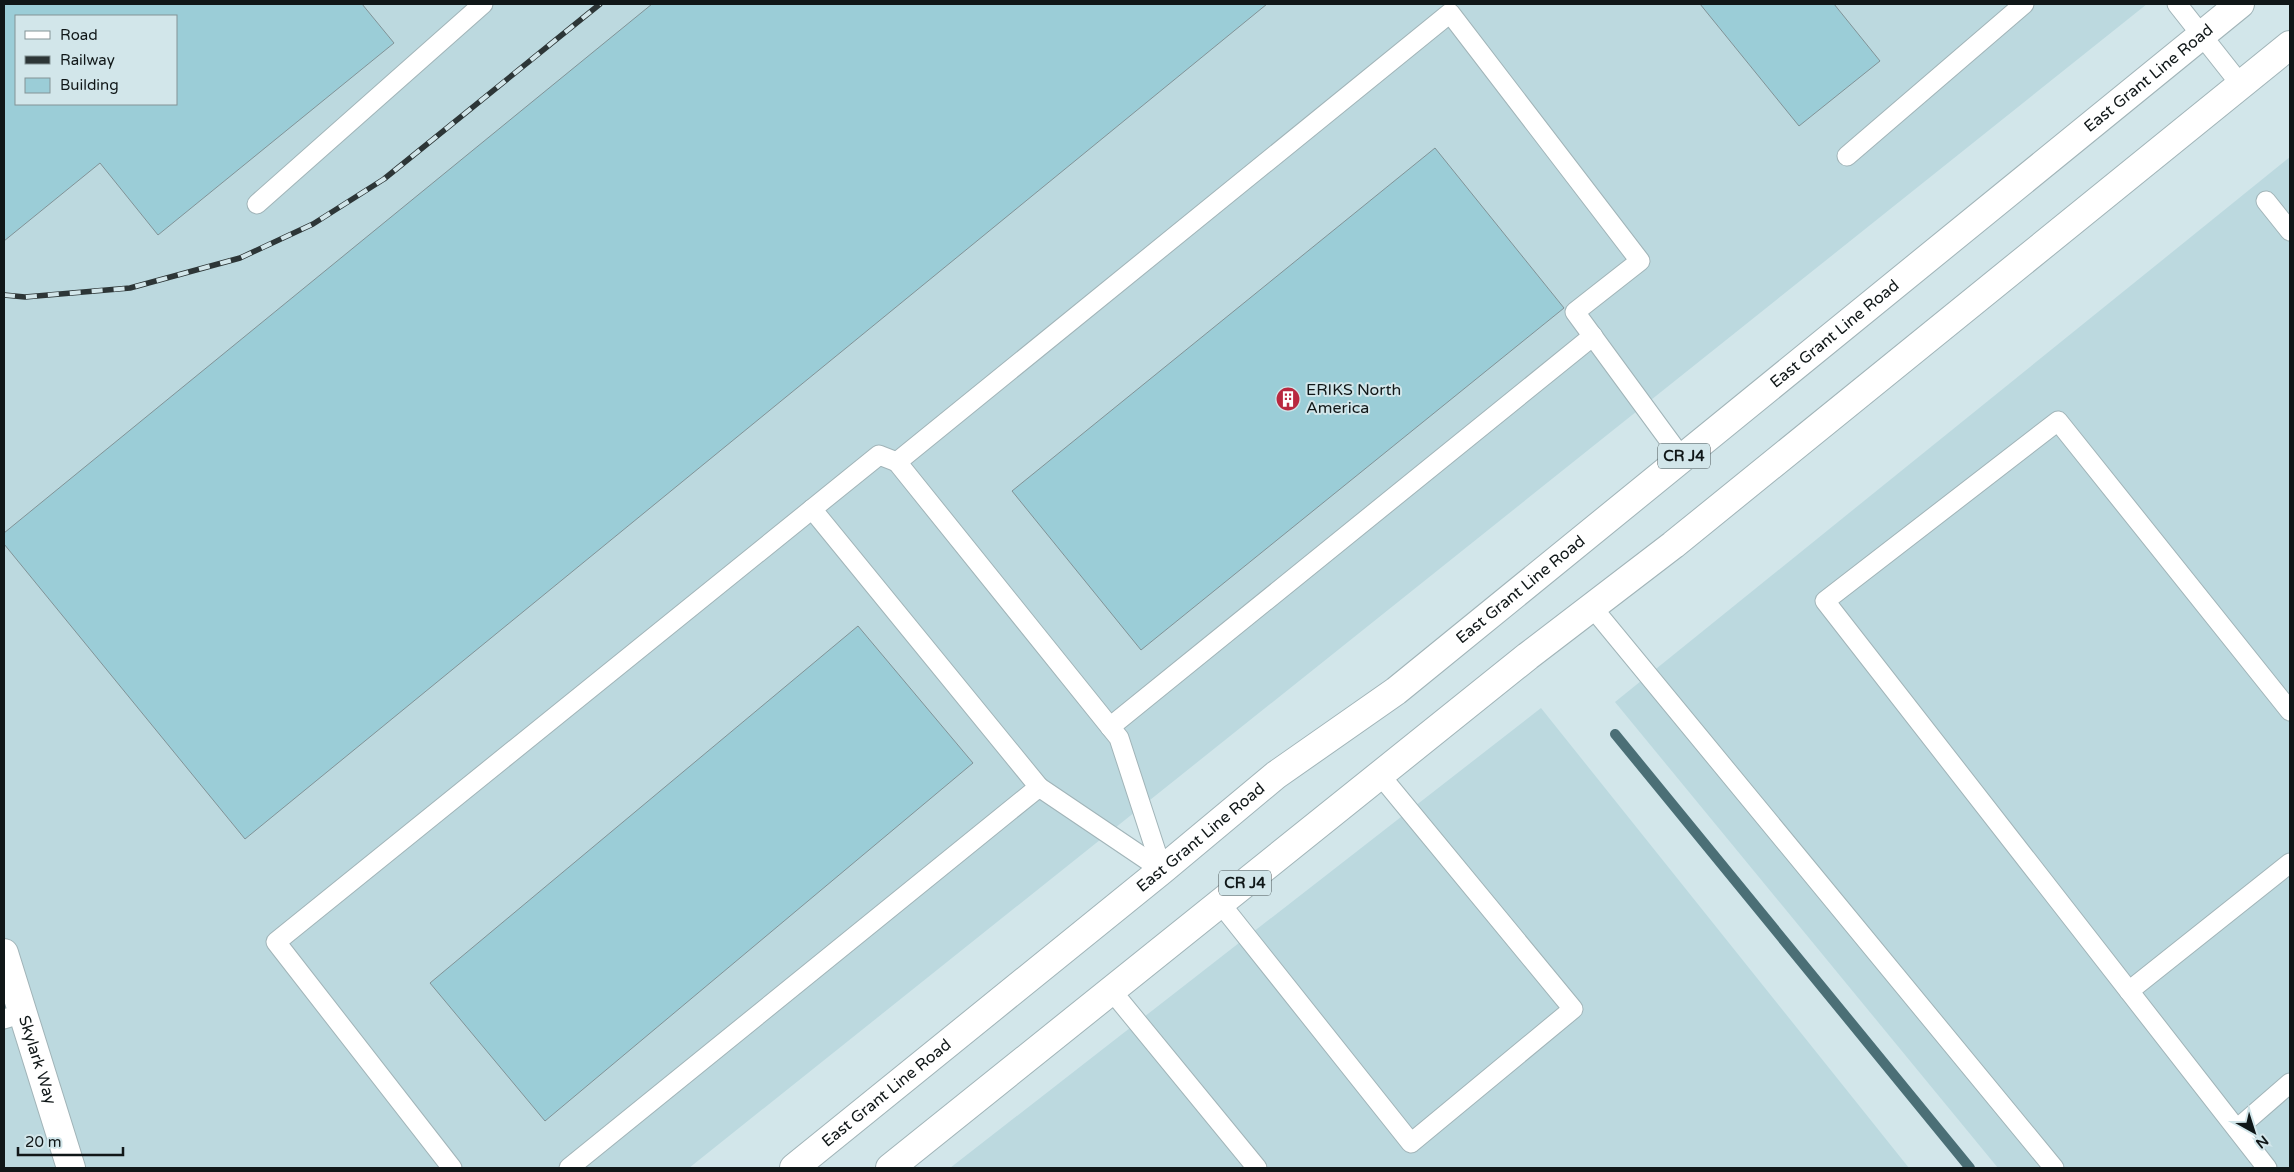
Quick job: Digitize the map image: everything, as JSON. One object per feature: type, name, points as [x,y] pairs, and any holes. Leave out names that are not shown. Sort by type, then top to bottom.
[{"type":"main road","name":"East Grant Line Road","points":[[794,1168],[1162,870],[1276,775],[1396,691],[2240,4]]},
{"type":"main road","name":"CR J4","points":[[890,1168],[1380,775],[1688,533],[2290,45]]},
{"type":"main road","name":"Skylark Way","points":[[4,953],[13,1016],[72,1168]]},
{"type":"lane","points":[[257,204],[483,4]]},
{"type":"lane","points":[[1847,156],[2024,4]]},
{"type":"lane","points":[[2177,4],[2241,85]]},
{"type":"lane","points":[[897,462],[1450,13],[1640,261],[1575,312],[1682,458]]},
{"type":"lane","points":[[2266,201],[2290,231]]},
{"type":"lane","points":[[1110,727],[1593,336]]},
{"type":"lane","points":[[2267,1168],[1825,602],[2058,421],[2290,711]]},
{"type":"lane","points":[[452,1168],[276,942],[879,456],[897,462],[1119,738],[1162,870]]},
{"type":"lane","points":[[812,509],[1039,787],[1162,870]]},
{"type":"lane","points":[[1592,607],[2054,1168]]},
{"type":"lane","points":[[1220,903],[1411,1143],[1573,1009],[1380,775]]},
{"type":"lane","points":[[569,1168],[1039,787]]},
{"type":"lane","points":[[2129,991],[2290,863]]},
{"type":"lane","points":[[1111,990],[1257,1168]]},
{"type":"lane","points":[[2237,1130],[2290,1083]]},
{"type":"shaded area","points":[[4,4],[2147,4],[689,1168],[4,1168]]},
{"type":"shaded area","points":[[2290,157],[2290,1168],[1998,1168],[1615,702]]},
{"type":"shaded area","points":[[1541,708],[1909,1168],[950,1168]]},
{"type":"building","points":[[4,4],[362,4],[394,43],[158,235],[100,163],[4,241]]},
{"type":"building","points":[[652,4],[1267,4],[245,839],[4,544],[4,533]]},
{"type":"building","points":[[1700,4],[1834,4],[1880,61],[1799,126]]},
{"type":"building","name":"ERIKS North America","points":[[1435,148],[1564,308],[1141,650],[1012,491]]},
{"type":"building","points":[[858,626],[973,763],[545,1121],[430,983]]},
{"type":"waterway","points":[[1615,734],[1970,1168]]},
{"type":"railway","points":[[4,295],[25,297],[130,288],[240,258],[313,224],[384,179],[600,4]]},
{"type":"place","name":"ERIKS North America","points":[[1288,399]]}]
